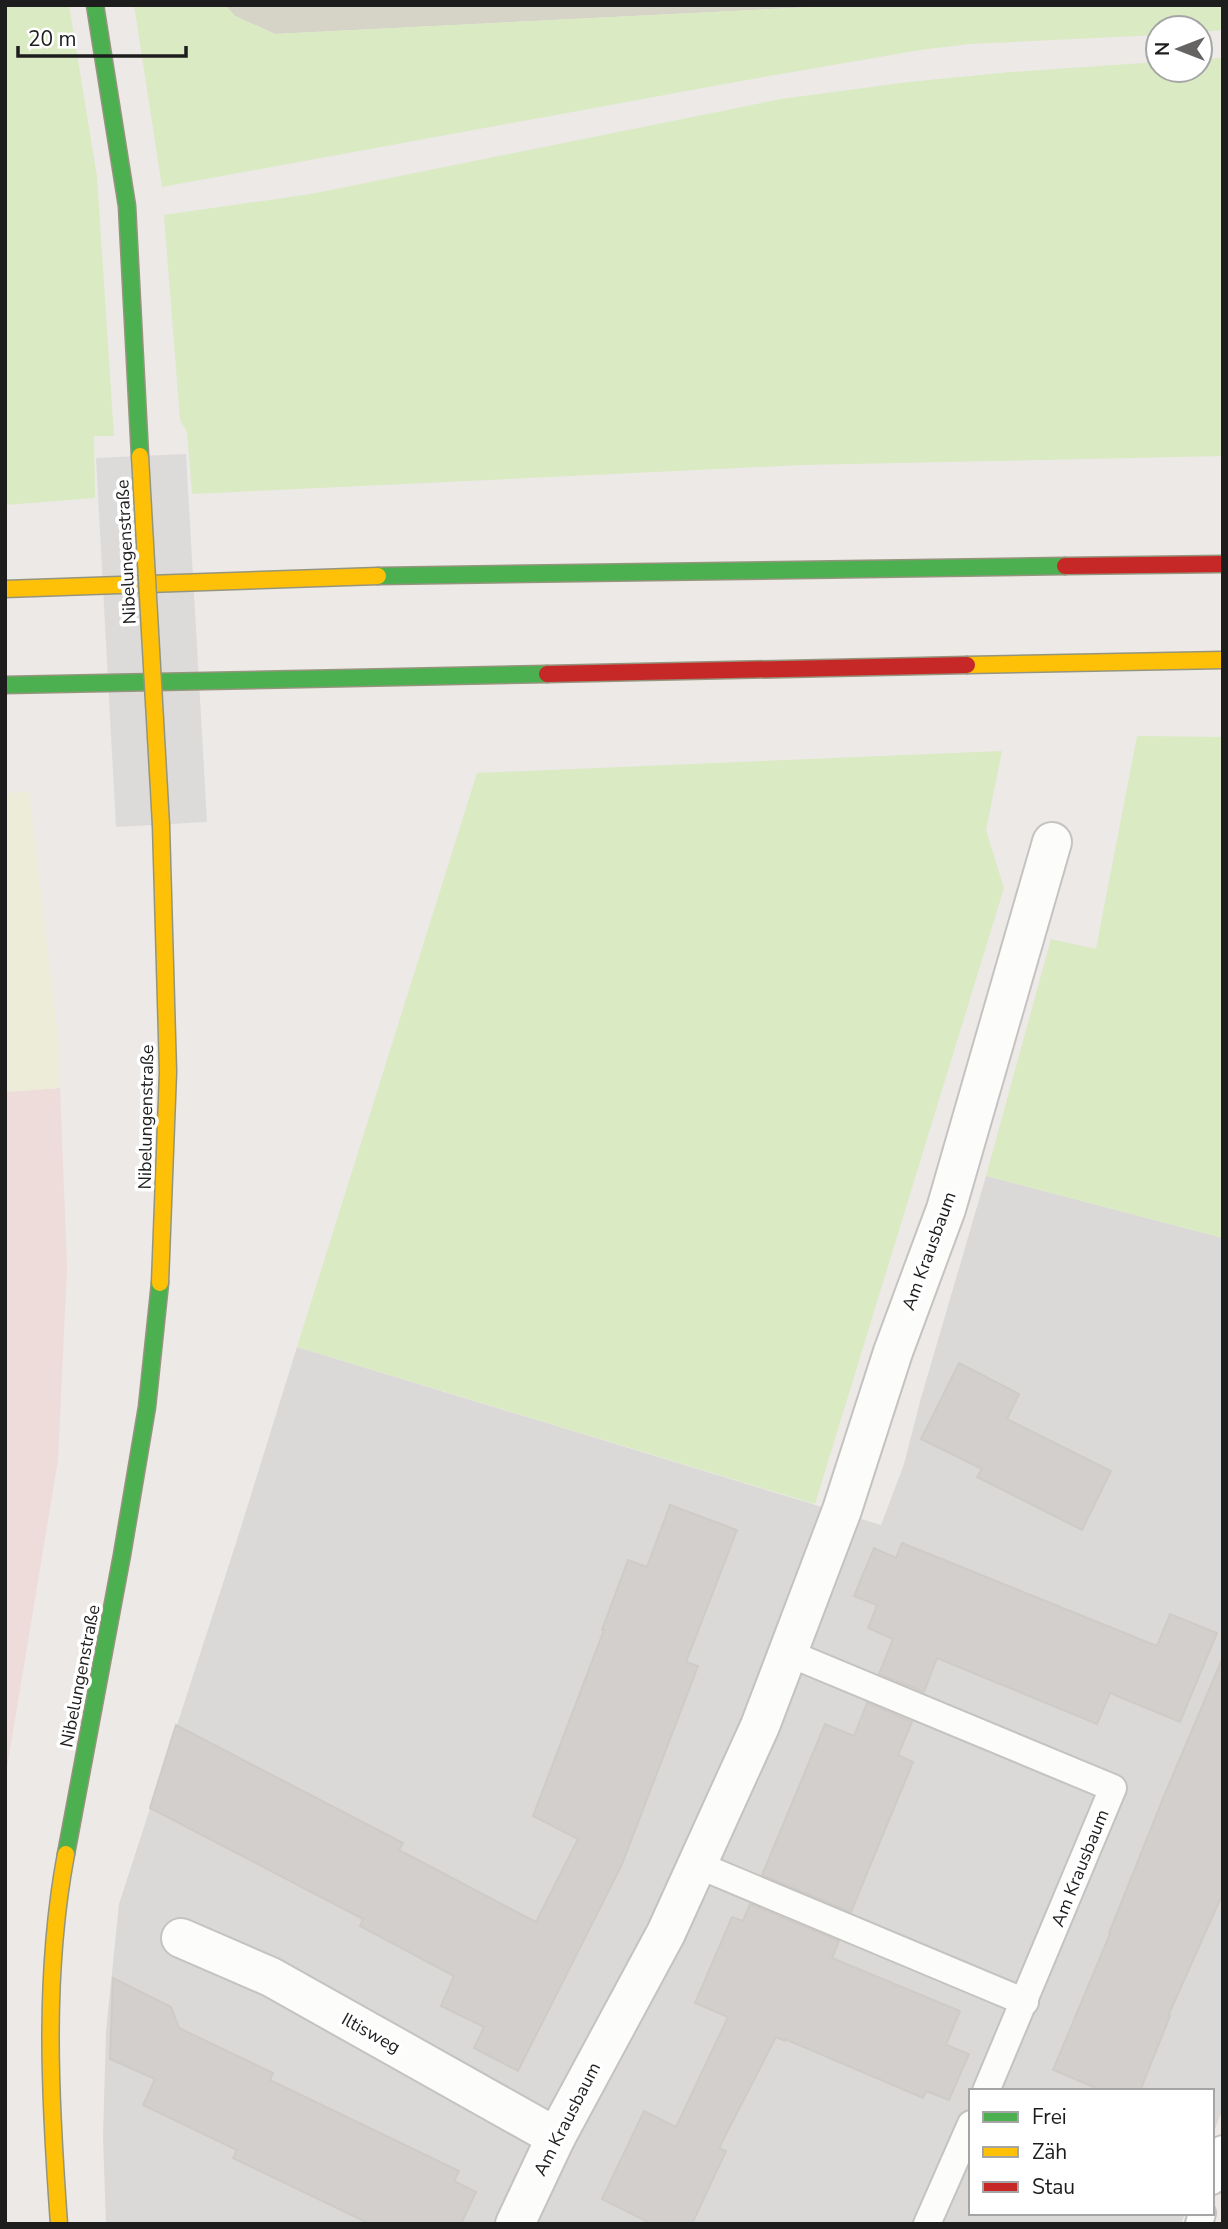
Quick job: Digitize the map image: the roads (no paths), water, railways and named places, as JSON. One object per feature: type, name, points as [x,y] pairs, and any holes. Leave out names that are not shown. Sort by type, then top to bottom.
[{"type":"main road","name":"Nibelungenstraße","points":[[59,2224],[49,2037],[54,1954],[62,1875],[147,1407],[162,1262],[168,1072],[161,825],[127,206],[95,5]]},
{"type":"main road","points":[[5,589],[338,576],[1223,564]]},
{"type":"main road","points":[[5,685],[1223,660]]},
{"type":"street","name":"Am Krausbaum","points":[[514,2224],[556,2137],[666,1933],[760,1726],[842,1510],[893,1352],[946,1209],[1052,842]]},
{"type":"street","name":"Iltisweg","points":[[181,1938],[271,1977],[556,2137]]},
{"type":"lane","name":"Am Krausbaum","points":[[788,1653],[1113,1788],[987,2089]]},
{"type":"lane","points":[[698,1865],[1025,2002]]},
{"type":"lane","points":[[927,2224],[969,2129]]},
{"type":"lane","points":[[1214,2175],[1223,2149]]}]
